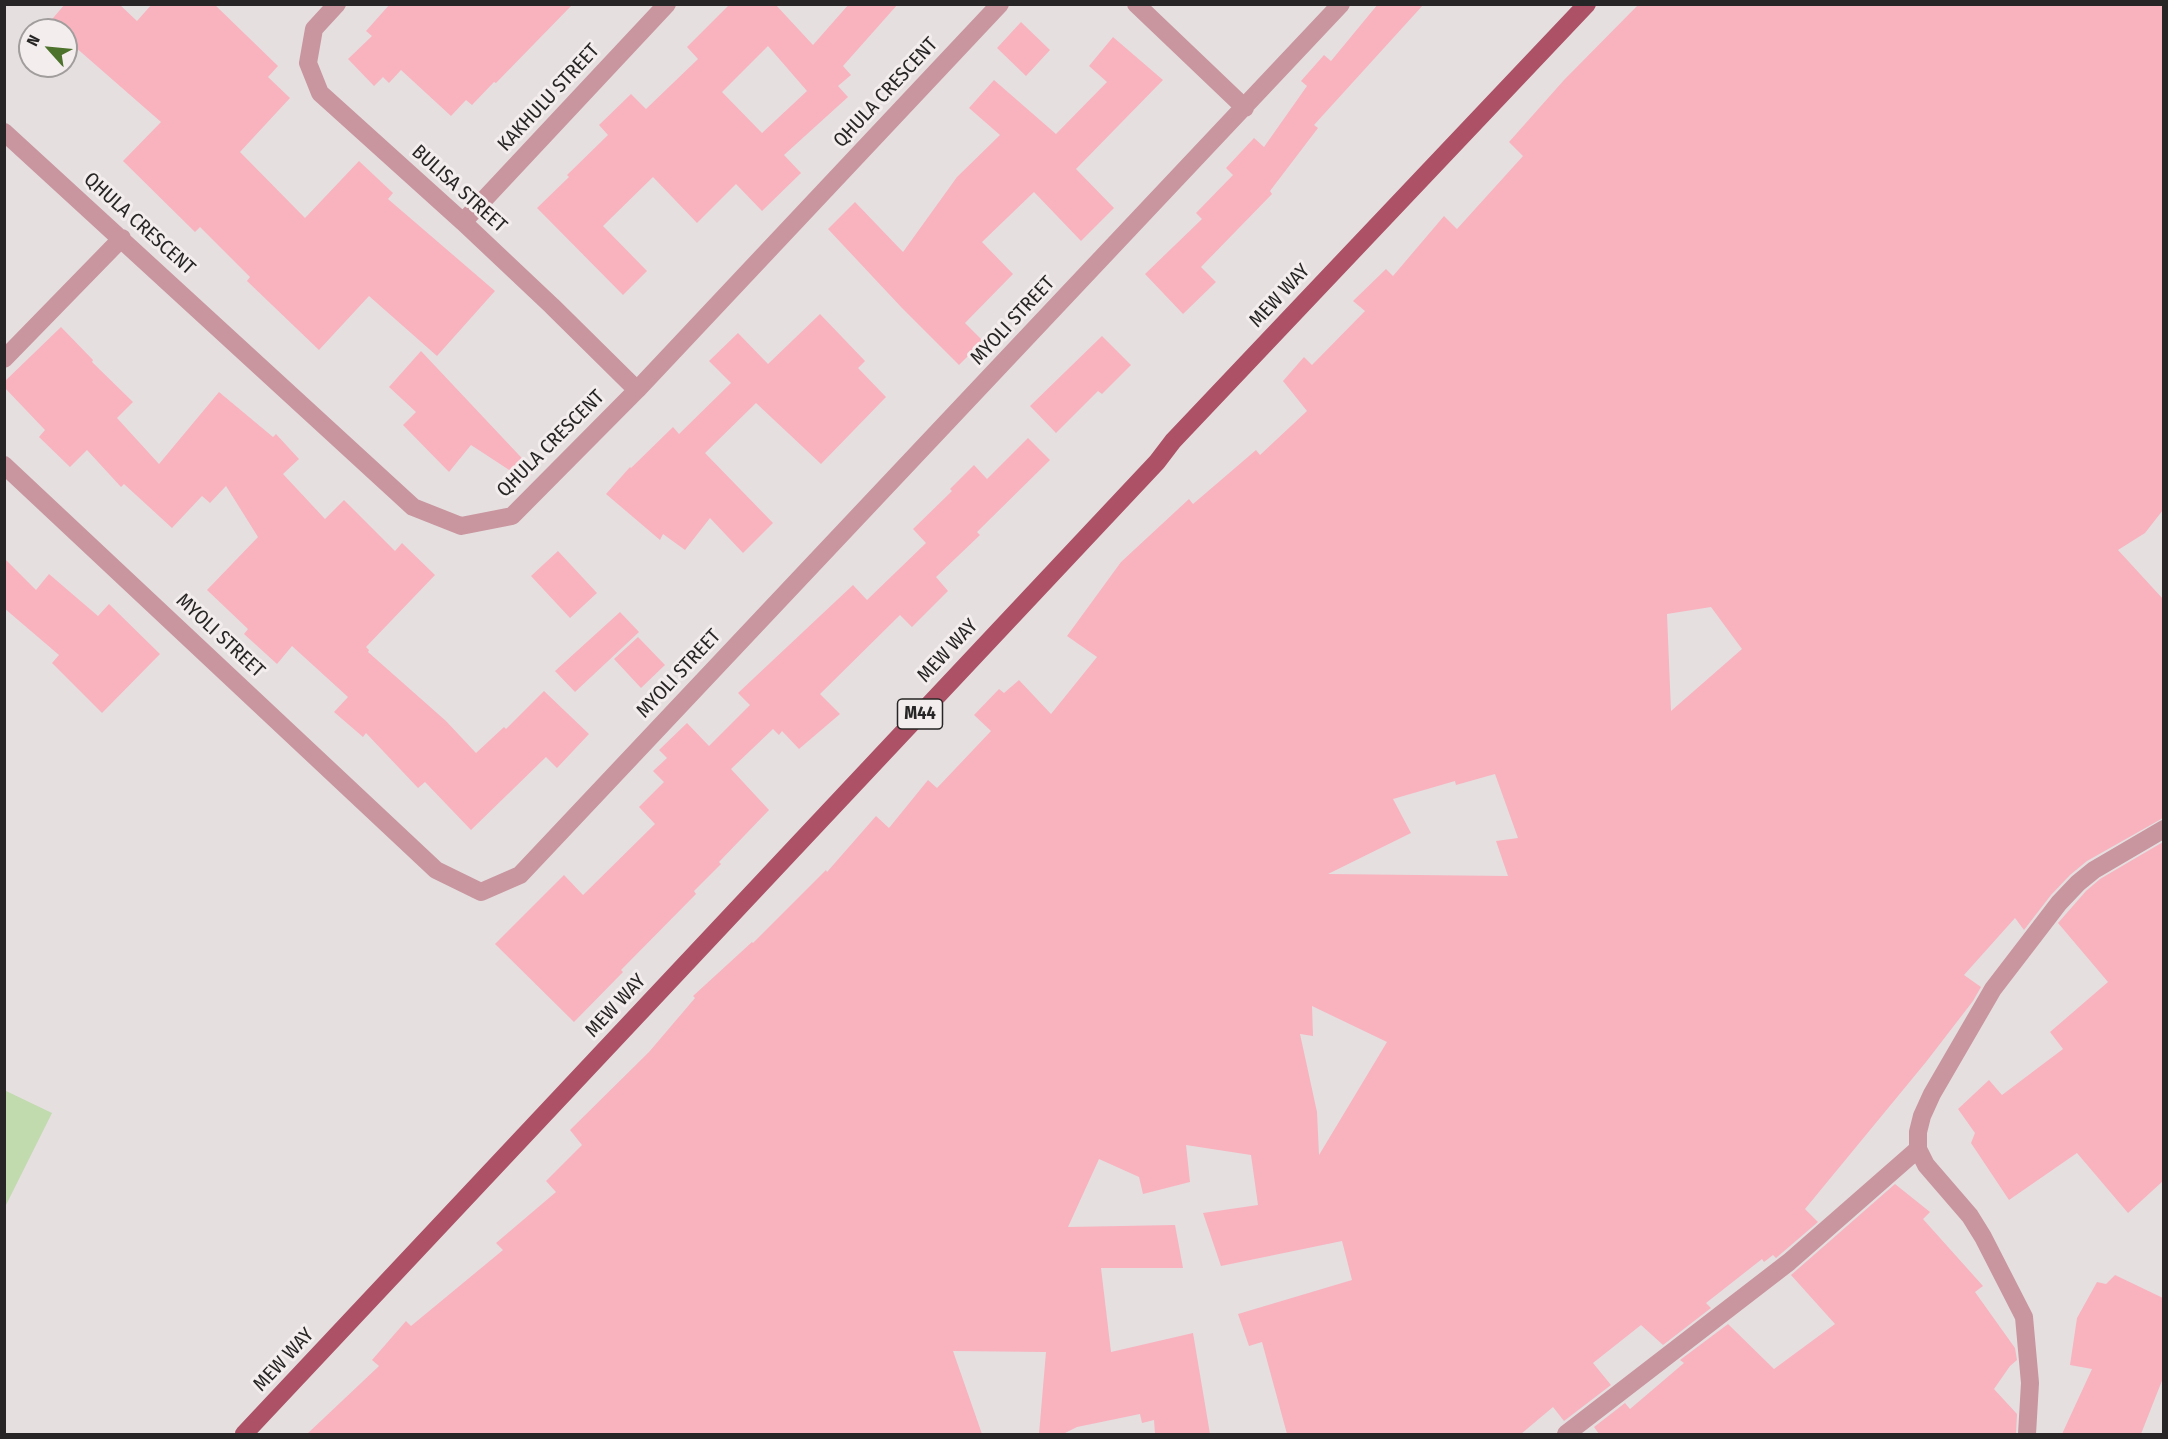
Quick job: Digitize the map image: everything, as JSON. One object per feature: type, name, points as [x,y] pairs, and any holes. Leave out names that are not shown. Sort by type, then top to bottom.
[{"type":"main road","name":"MEW WAY","points":[[244,1434],[1157,462],[1173,441],[1587,4]]},
{"type":"street","name":"BULISA STREET","points":[[337,4],[314,29],[308,63],[320,93],[463,222],[637,390]]},
{"type":"street","name":"KAKHULU STREET","points":[[463,222],[667,4]]},
{"type":"street","name":"QHULA CRESCENT","points":[[4,132],[413,507],[461,526],[512,516],[637,390],[1000,4]]},
{"type":"street","points":[[1136,4],[1245,108]]},
{"type":"street","name":"MYOLI STREET","points":[[4,465],[436,870],[481,892],[520,875],[1341,4]]},
{"type":"street","points":[[4,358],[122,238]]},
{"type":"street","points":[[2027,1434],[2030,1383],[2024,1317],[1970,1216],[1926,1165],[1918,1149],[1918,1132],[1932,1094],[2001,976],[2059,903],[2094,870],[2163,829]]},
{"type":"street","points":[[1566,1434],[1789,1262],[1918,1149]]},
{"type":"green space","points":[[4,1090],[52,1113],[6,1205],[4,1204]]},
{"type":"building","points":[[65,4],[119,4],[137,21],[152,4],[214,4],[278,66],[268,77],[290,98],[240,152],[305,218],[359,161],[393,193],[388,199],[495,291],[437,356],[369,296],[319,350],[247,281],[250,277],[200,227],[195,232],[123,161],[161,122],[78,49],[78,18],[53,18]]},
{"type":"building","points":[[390,4],[573,4],[496,83],[494,82],[472,105],[466,100],[451,116],[401,70],[389,83],[383,77],[374,86],[348,59],[372,36],[366,31]]},
{"type":"building","points":[[730,4],[775,4],[813,45],[849,4],[898,4],[843,66],[851,75],[838,86],[848,97],[784,155],[801,173],[762,211],[736,184],[697,223],[653,177],[603,226],[647,271],[623,295],[537,208],[608,135],[599,125],[631,94],[646,109],[698,59],[687,47]],"holes":[[[768,46],[807,91],[762,133],[722,92]]]},
{"type":"building","points":[[1378,4],[1424,4],[1314,125],[1318,128],[1270,191],[1272,194],[1201,267],[1216,282],[1183,314],[1145,274],[1202,219],[1196,213],[1233,175],[1226,168],[1254,138],[1264,147],[1307,86],[1301,81],[1324,55],[1331,61]]},
{"type":"building","points":[[1639,4],[2163,4],[2163,510],[2145,533],[2118,550],[2163,599],[2163,818],[2087,861],[2051,895],[2024,930],[2015,918],[1964,975],[1981,987],[1973,1001],[1805,1209],[1818,1222],[1776,1258],[1773,1255],[1764,1262],[1762,1259],[1706,1303],[1711,1308],[1663,1345],[1641,1325],[1593,1363],[1611,1385],[1564,1421],[1553,1407],[1521,1434],[1287,1434],[1262,1342],[1249,1346],[1238,1314],[1352,1280],[1342,1241],[1221,1266],[1203,1213],[1258,1205],[1251,1155],[1186,1145],[1190,1182],[1143,1194],[1139,1177],[1099,1159],[1068,1227],[1175,1225],[1183,1268],[1101,1268],[1111,1352],[1193,1333],[1210,1434],[1155,1434],[1154,1420],[1142,1423],[1140,1414],[1077,1427],[1063,1434],[1039,1434],[1046,1352],[953,1351],[982,1434],[307,1434],[379,1366],[372,1360],[406,1321],[411,1326],[503,1250],[496,1243],[556,1192],[546,1181],[582,1145],[570,1130],[649,1052],[695,998],[693,996],[753,943],[826,870],[827,872],[876,816],[889,828],[928,780],[937,788],[991,731],[974,715],[999,689],[1004,693],[1019,680],[1051,714],[1097,657],[1067,636],[1121,562],[1189,499],[1193,504],[1256,450],[1260,455],[1307,411],[1283,381],[1304,357],[1312,365],[1365,311],[1353,301],[1386,269],[1393,276],[1444,216],[1457,229],[1523,156],[1509,142],[1564,80]],"holes":[[[1711,607],[1742,649],[1671,711],[1667,614]],[[1495,774],[1518,838],[1496,841],[1508,876],[1328,874],[1411,833],[1393,799],[1455,781],[1456,785]],[[1312,1006],[1387,1042],[1319,1155],[1317,1112],[1300,1034],[1313,1036]]]},
{"type":"building","points":[[1021,22],[1050,50],[1026,76],[997,48]]},
{"type":"building","points":[[1113,37],[1163,80],[1076,169],[1114,208],[1081,241],[1034,192],[982,242],[1013,274],[965,323],[983,341],[959,365],[828,229],[855,202],[903,252],[957,177],[1000,135],[969,108],[994,80],[1056,134],[1107,82],[1089,66]]},
{"type":"building","points":[[820,314],[865,361],[858,368],[886,397],[821,464],[756,403],[705,453],[773,523],[743,553],[710,518],[685,550],[663,534],[660,540],[606,494],[630,467],[673,427],[679,434],[731,383],[709,361],[738,333],[768,364]]},
{"type":"building","points":[[61,327],[93,360],[92,362],[133,402],[117,418],[159,464],[219,392],[273,437],[276,434],[299,459],[283,474],[325,519],[344,500],[395,551],[402,543],[435,575],[366,647],[368,652],[446,721],[476,753],[504,727],[506,729],[544,691],[589,734],[557,768],[546,757],[471,830],[425,782],[418,788],[366,733],[363,737],[334,712],[348,697],[292,646],[277,664],[244,634],[248,629],[207,590],[258,537],[226,486],[210,503],[202,496],[172,528],[124,484],[121,487],[87,450],[70,467],[39,437],[45,430],[4,387],[4,382]]},
{"type":"building","points":[[1102,336],[1131,365],[1102,394],[1098,391],[1056,433],[1030,406]]},
{"type":"building","points":[[421,351],[534,471],[526,481],[471,445],[449,472],[403,425],[416,412],[389,387]]},
{"type":"building","points":[[1028,438],[1050,460],[977,532],[980,535],[936,577],[948,591],[912,627],[900,615],[820,694],[840,714],[799,749],[782,731],[779,735],[773,729],[731,769],[769,810],[719,862],[721,864],[694,891],[696,894],[621,970],[623,972],[574,1022],[495,944],[564,875],[583,895],[655,824],[639,807],[664,782],[653,771],[667,758],[659,750],[687,723],[709,746],[750,705],[738,693],[853,585],[867,600],[926,543],[913,529],[952,491],[950,489],[974,465],[987,479]]},
{"type":"building","points":[[558,551],[597,593],[570,618],[531,576]]},
{"type":"building","points":[[4,558],[36,590],[49,574],[98,616],[109,604],[160,654],[102,713],[52,663],[59,655],[4,608]]},
{"type":"building","points":[[620,612],[639,632],[575,692],[555,671]]},
{"type":"building","points":[[638,637],[665,665],[641,688],[614,659]]},
{"type":"building","points":[[2163,842],[2163,1181],[2128,1213],[2077,1153],[2009,1200],[1971,1143],[1975,1133],[1958,1109],[1989,1080],[2002,1095],[2063,1049],[2050,1032],[2108,982],[2058,923],[2086,891],[2100,879]]},
{"type":"building","points":[[1895,1184],[1930,1212],[1923,1219],[1983,1286],[1975,1292],[2015,1348],[2017,1360],[1994,1389],[2017,1414],[2016,1434],[1599,1434],[1594,1427],[1625,1403],[1630,1409],[1684,1363],[1680,1360],[1728,1324],[1774,1369],[1835,1324],[1791,1275]]},
{"type":"building","points":[[2115,1275],[2163,1298],[2163,1378],[2141,1434],[2062,1434],[2092,1369],[2070,1365],[2077,1318],[2097,1282],[2106,1284]]}]
